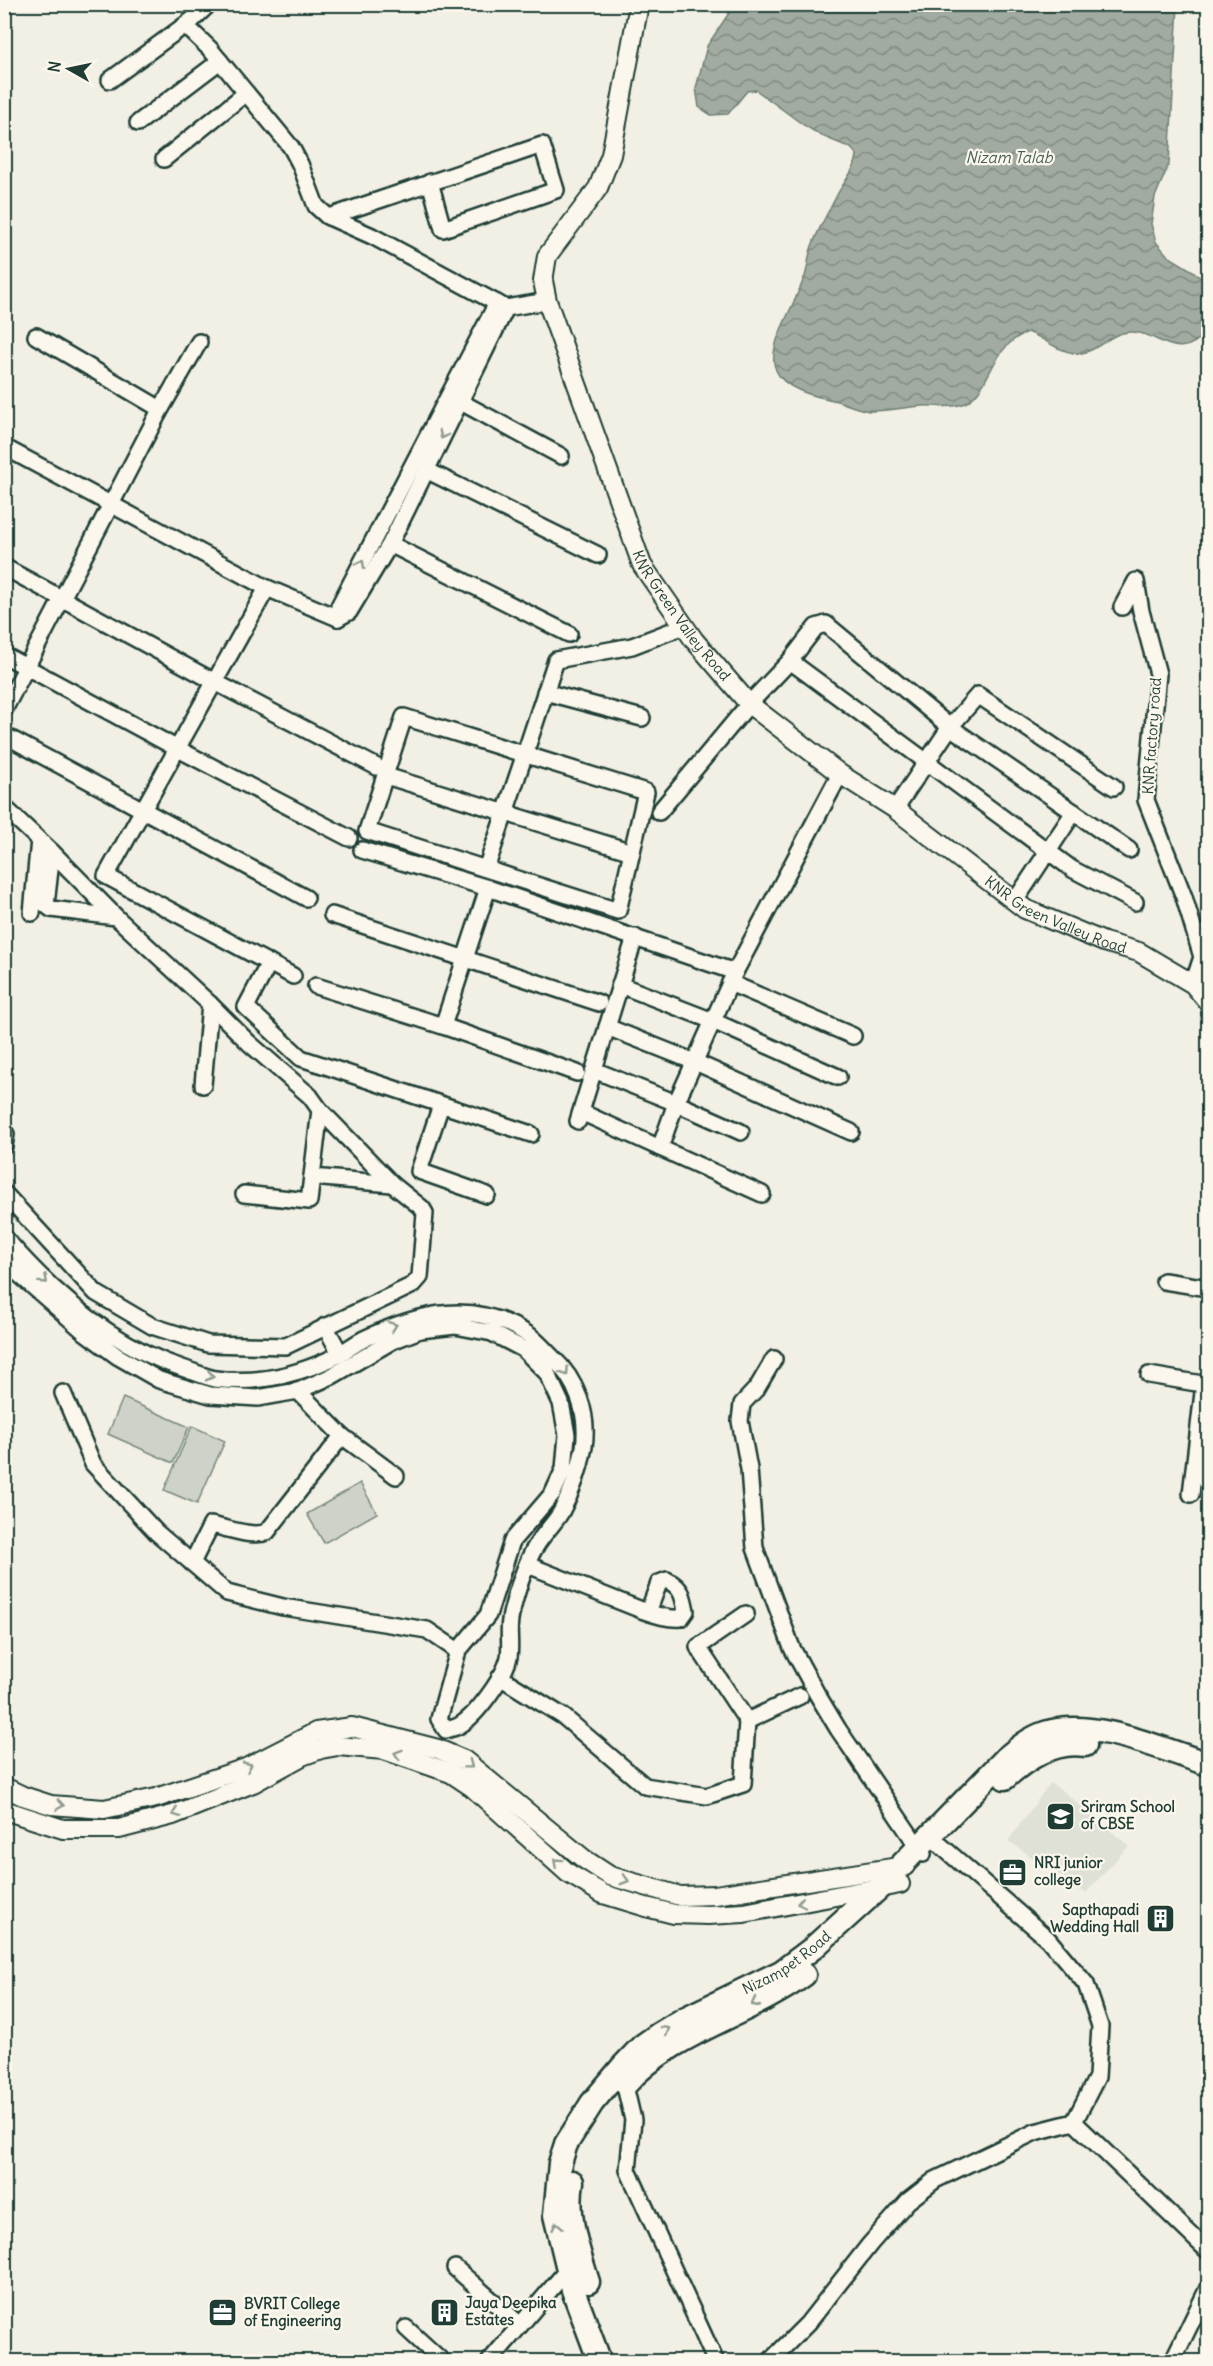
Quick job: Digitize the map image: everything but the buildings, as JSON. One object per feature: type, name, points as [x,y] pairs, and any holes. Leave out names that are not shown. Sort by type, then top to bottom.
[{"type":"main road","name":"Nizampet Road","points":[[612,2361],[580,2259],[570,2201],[577,2159],[589,2132],[625,2086],[652,2058],[798,1979],[823,1960],[1006,1758],[1026,1742],[1058,1730],[1090,1730],[1136,1741],[1209,1764]]},
{"type":"main road","name":"Nizampet Road","points":[[600,2361],[568,2269],[555,2215],[560,2163],[571,2134],[592,2103],[642,2046],[684,2019],[782,1972],[911,1865],[1014,1770],[1038,1754],[1072,1743],[1106,1749],[1209,1777]]},
{"type":"street","points":[[209,4],[186,26],[220,61],[291,147],[316,206],[329,217],[372,236],[502,305],[547,301]]},
{"type":"street","name":"KNR Green Valley Road","points":[[639,4],[611,155],[598,188],[547,255],[543,281],[547,301],[642,565],[684,626],[749,705],[840,774],[895,810],[1025,909],[1104,942],[1139,952],[1193,984],[1209,1002]]},
{"type":"street","points":[[110,81],[194,19]]},
{"type":"street","points":[[138,123],[220,61]]},
{"type":"street","points":[[164,159],[246,93]]},
{"type":"street","points":[[329,217],[542,145],[556,189],[443,229],[430,183]]},
{"type":"street","points":[[338,618],[349,612],[390,544],[502,305]]},
{"type":"street","points":[[338,618],[339,606],[502,305]]},
{"type":"street","points":[[36,336],[152,404],[158,408],[158,414]]},
{"type":"street","points":[[4,710],[158,414],[199,342]]},
{"type":"street","points":[[459,400],[561,456]]},
{"type":"street","points":[[4,447],[267,588],[338,618]]},
{"type":"street","points":[[426,470],[598,555]]},
{"type":"street","points":[[390,544],[569,634]]},
{"type":"street","points":[[4,567],[382,771],[505,813],[632,852]]},
{"type":"street","name":"KNR factory road","points":[[1122,607],[1136,581],[1141,611],[1158,675],[1146,800],[1178,879],[1202,957],[1193,984]]},
{"type":"street","points":[[267,588],[106,876],[293,976]]},
{"type":"street","points":[[659,812],[749,705],[790,661],[816,627],[826,624],[950,726],[1129,850]]},
{"type":"street","points":[[486,868],[556,660],[632,646],[684,626]]},
{"type":"street","points":[[4,655],[349,838]]},
{"type":"street","points":[[790,661],[1072,869],[1134,902]]},
{"type":"street","points":[[545,692],[642,718]]},
{"type":"street","points":[[895,810],[950,726],[978,695],[1114,787]]},
{"type":"street","points":[[404,717],[525,755],[646,792],[618,911],[367,831],[382,771],[404,717]]},
{"type":"street","points":[[4,735],[306,898]]},
{"type":"street","points":[[660,1148],[676,1103],[732,978],[840,774]]},
{"type":"street","points":[[4,1193],[96,1293],[152,1326],[207,1344],[286,1346],[413,1285],[420,1277],[425,1214],[422,1208],[392,1184],[320,1110],[310,1096],[249,1043],[6,810]]},
{"type":"street","points":[[1015,902],[1074,812]]},
{"type":"street","points":[[32,913],[39,840]]},
{"type":"street","points":[[362,850],[488,888],[635,937],[732,978],[852,1036]]},
{"type":"street","points":[[52,852],[46,905],[51,909],[116,917]]},
{"type":"street","points":[[443,1026],[488,888]]},
{"type":"street","points":[[332,915],[599,1003]]},
{"type":"street","points":[[635,937],[579,1116],[660,1148],[762,1194]]},
{"type":"street","points":[[269,963],[246,1007],[301,1058],[531,1134]]},
{"type":"street","points":[[620,985],[713,1021],[838,1077]]},
{"type":"street","points":[[316,986],[443,1026],[577,1073]]},
{"type":"street","points":[[203,1085],[210,1004]]},
{"type":"street","points":[[607,1027],[695,1062],[851,1132]]},
{"type":"street","points":[[594,1070],[741,1132]]},
{"type":"street","points":[[441,1105],[419,1171],[487,1195]]},
{"type":"street","points":[[244,1194],[309,1201],[320,1110]]},
{"type":"street","points":[[312,1177],[392,1184]]},
{"type":"street","points":[[4,1237],[34,1271],[77,1310],[124,1342],[156,1360],[213,1378],[256,1380],[296,1372],[322,1363],[363,1339],[397,1324],[431,1314],[464,1312],[499,1319],[530,1336],[563,1367],[577,1391],[586,1422],[584,1447],[577,1476],[560,1513],[535,1547],[528,1565],[510,1621],[509,1658],[500,1677],[467,1720],[458,1727],[446,1730]]},
{"type":"street","points":[[4,1261],[86,1333],[117,1356],[159,1380],[210,1395],[258,1398],[298,1391],[333,1376],[392,1341],[420,1330],[455,1326],[492,1333],[523,1349],[548,1373],[561,1403],[567,1435],[564,1468],[553,1493],[512,1541],[488,1615],[458,1651],[439,1719],[446,1730]]},
{"type":"street","points":[[1164,1281],[1209,1288]]},
{"type":"street","points":[[349,1315],[363,1339]]},
{"type":"street","points":[[325,1326],[340,1353]]},
{"type":"street","points":[[774,1359],[757,1388],[742,1404],[740,1421],[749,1468],[755,1548],[792,1648],[911,1865],[1048,1939],[1086,1984],[1100,2026],[1097,2077],[1074,2122],[1035,2132],[935,2180],[908,2201],[870,2244],[779,2358]]},
{"type":"street","points":[[1149,1375],[1206,1384],[1191,1494]]},
{"type":"street","points":[[275,1376],[278,1394]]},
{"type":"street","points":[[298,1391],[342,1436],[396,1476]]},
{"type":"street","points":[[63,1393],[93,1464],[156,1532],[227,1593],[283,1607],[427,1630],[458,1651]]},
{"type":"street","points":[[192,1563],[211,1525],[252,1533],[267,1532],[342,1436]]},
{"type":"street","points":[[528,1565],[648,1612]]},
{"type":"street","points":[[500,1677],[564,1718],[645,1786],[707,1796],[743,1784],[747,1721],[698,1647],[746,1614]]},
{"type":"street","points":[[488,1615],[510,1621]]},
{"type":"street","points":[[747,1721],[800,1696]]},
{"type":"street","points":[[4,1787],[51,1805],[104,1809],[156,1798],[246,1768],[305,1736],[337,1728],[352,1727],[373,1731],[435,1757],[568,1873],[613,1898],[674,1914],[744,1913],[838,1895],[911,1865]]},
{"type":"street","points":[[435,1757],[446,1730]]},
{"type":"street","points":[[4,1810],[63,1829],[118,1829],[173,1815],[253,1783],[321,1749],[338,1746],[464,1760],[584,1859],[610,1876],[680,1896],[715,1894],[911,1865]]},
{"type":"street","points":[[838,1895],[844,1874]]},
{"type":"street","points":[[625,2086],[633,2120],[628,2170],[716,2361]]},
{"type":"street","points":[[1074,2122],[1209,2251]]},
{"type":"street","points":[[455,2268],[520,2325]]},
{"type":"street","points":[[489,2361],[568,2269]]},
{"type":"street","points":[[1172,2361],[1209,2288]]},
{"type":"street","points":[[406,2328],[443,2361]]},
{"type":"shaded area","points":[[123,1398],[189,1427],[173,1463],[108,1434]]},
{"type":"shaded area","points":[[192,1426],[225,1441],[197,1504],[164,1490]]},
{"type":"shaded area","points":[[360,1483],[377,1513],[324,1543],[307,1514]]},
{"type":"shaded area","name":"Sriram School of CBSE","points":[[1050,1783],[1063,1791],[1129,1846],[1086,1893],[1008,1841]]},
{"type":"water","name":"Nizam Talab","points":[[735,4],[1178,5],[1169,164],[1155,197],[1151,224],[1156,242],[1168,256],[1193,271],[1208,285],[1208,330],[1197,341],[1178,347],[1140,333],[1121,333],[1082,353],[1062,350],[1028,332],[1005,348],[972,398],[963,404],[953,406],[867,411],[803,392],[784,381],[775,368],[774,353],[778,336],[805,276],[816,236],[852,171],[857,155],[851,148],[822,136],[802,124],[756,90],[747,91],[728,114],[711,115],[699,107],[696,88],[707,46]]},
{"type":"place","name":"Sriram School of CBSE","points":[[1060,1816]]},
{"type":"place","name":"NRI junior college","points":[[1013,1872]]},
{"type":"place","name":"Sapthapadi Wedding Hall","points":[[1160,1919]]},
{"type":"place","name":"Jaya Deepika Estates","points":[[444,2312]]},
{"type":"place","name":"BVRIT College of Engineering","points":[[223,2313]]}]
